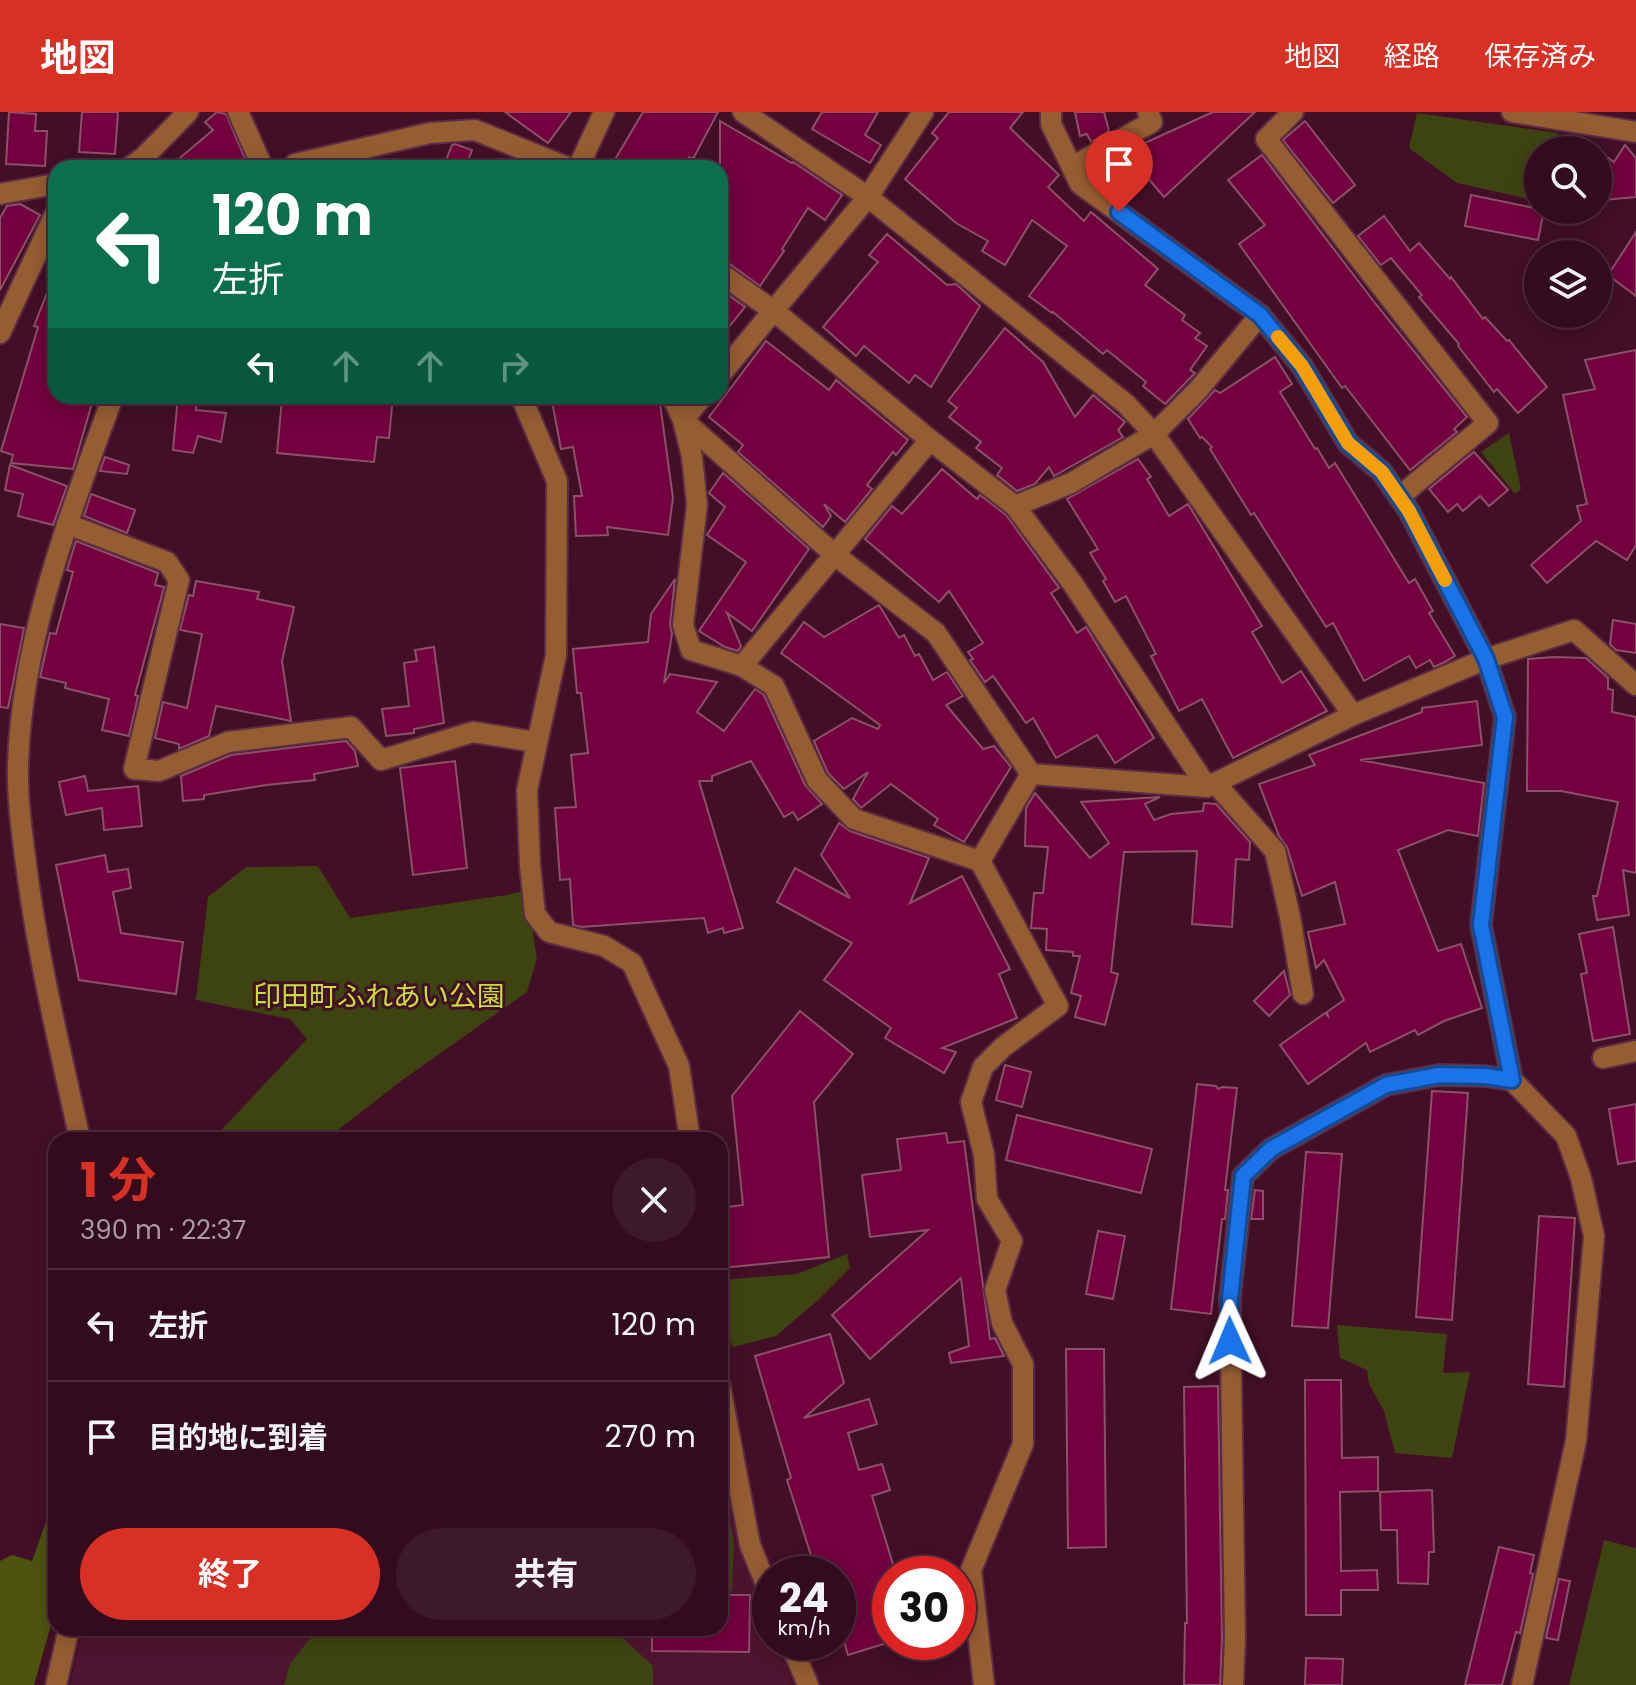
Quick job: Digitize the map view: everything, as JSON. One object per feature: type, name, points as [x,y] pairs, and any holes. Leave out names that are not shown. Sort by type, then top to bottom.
[{"type":"street","points":[[140,160],[188,112]]},
{"type":"street","points":[[238,112],[259,160]]},
{"type":"street","points":[[582,160],[604,112]]},
{"type":"street","points":[[743,112],[868,197],[1126,404],[1154,434],[1353,715]]},
{"type":"street","points":[[728,366],[868,197],[923,112]]},
{"type":"street","points":[[1051,112],[1051,124],[1080,184],[1260,315],[1302,366],[1348,443],[1382,472],[1409,511],[1486,659],[1505,717],[1481,925],[1512,1080],[1566,1136],[1581,1178],[1594,1236],[1576,1441],[1522,1685]]},
{"type":"street","points":[[1072,167],[1152,122],[1148,112]]},
{"type":"street","points":[[1293,112],[1266,139],[1488,423],[1399,497]]},
{"type":"street","points":[[1512,112],[1571,117],[1636,132]]},
{"type":"street","points":[[312,160],[430,133],[475,130],[549,160]]},
{"type":"street","points":[[0,194],[48,185]]},
{"type":"street","points":[[0,333],[48,229]]},
{"type":"street","points":[[728,279],[774,311],[1015,506],[1073,584],[1211,785],[1275,851],[1303,994]]},
{"type":"street","points":[[1015,506],[1071,483],[1154,434],[1198,390],[1260,315]]},
{"type":"street","points":[[78,1132],[10,812],[39,612],[110,404]]},
{"type":"street","points":[[524,404],[557,481],[556,655],[527,790],[535,914],[549,932],[604,946],[632,963],[679,1066],[689,1132]]},
{"type":"street","points":[[676,404],[692,457],[697,505],[683,625],[691,650],[742,666],[774,686],[817,780],[854,819],[980,861],[1058,1006],[1003,1047],[983,1067],[971,1102],[984,1155],[987,1199],[1012,1241],[995,1290],[1002,1323],[1023,1364],[1023,1444],[971,1570],[984,1685]]},
{"type":"street","points":[[683,420],[696,404]]},
{"type":"street","points":[[683,420],[835,555],[936,633],[1031,774]]},
{"type":"street","points":[[742,666],[930,440]]},
{"type":"street","points":[[67,524],[167,562],[179,580],[134,769],[159,771],[228,742],[351,727],[381,760],[473,732],[536,742]]},
{"type":"street","points":[[1031,774],[1211,785],[1353,715],[1486,659],[1574,630],[1636,685]]},
{"type":"street","points":[[980,861],[1031,774]]},
{"type":"street","points":[[1603,1058],[1636,1051]]},
{"type":"street","points":[[1233,1685],[1230,1298],[1243,1176],[1271,1149],[1386,1085],[1439,1075],[1512,1080]]},
{"type":"street","points":[[728,1428],[754,1556]]},
{"type":"street","points":[[56,1685],[67,1636]]},
{"type":"street","points":[[798,1660],[808,1685]]},
{"type":"shaded area","points":[[728,1471],[741,1543],[752,1572],[752,1660],[784,1660],[792,1685],[70,1685],[81,1636],[728,1636]]},
{"type":"green space","points":[[1417,113],[1558,133],[1558,136],[1524,136],[1524,198],[1457,183],[1409,148]]},
{"type":"green space","points":[[1509,433],[1521,489],[1515,494],[1481,452]]},
{"type":"green space","name":"印田町ふれあい公園","points":[[318,866],[350,918],[526,890],[537,958],[527,992],[401,1081],[335,1132],[220,1132],[307,1039],[290,1019],[196,1000],[208,897],[246,867]]},
{"type":"green space","points":[[847,1254],[850,1268],[776,1336],[733,1347],[728,1337],[728,1279],[797,1274]]},
{"type":"green space","points":[[1337,1325],[1447,1334],[1443,1373],[1470,1372],[1452,1458],[1395,1453],[1384,1411],[1369,1384],[1367,1370],[1340,1358]]},
{"type":"green space","points":[[728,1509],[734,1543],[732,1591],[728,1591]]},
{"type":"green space","points":[[47,1519],[48,1635],[34,1685],[0,1685],[0,1561],[12,1555],[32,1561]]},
{"type":"green space","points":[[1604,1540],[1636,1548],[1636,1685],[1569,1685]]},
{"type":"green space","points":[[312,1636],[621,1636],[653,1666],[653,1685],[284,1685],[290,1664]]},
{"type":"building","points":[[9,112],[36,114],[35,131],[47,131],[45,166],[6,164]]},
{"type":"building","points":[[82,112],[118,112],[115,154],[79,152]]},
{"type":"building","points":[[217,112],[226,114],[246,160],[177,160],[213,130],[205,122]]},
{"type":"building","points":[[505,112],[571,112],[548,143]]},
{"type":"building","points":[[643,112],[718,112],[693,159],[615,160]]},
{"type":"building","points":[[822,112],[878,112],[865,135],[881,145],[870,163],[812,129]]},
{"type":"building","points":[[949,112],[1023,112],[1010,128],[1059,175],[1048,187],[1084,221],[1091,212],[1158,269],[1145,285],[1185,315],[1182,320],[1200,333],[1195,338],[1207,346],[1190,370],[1195,373],[1165,404],[1143,386],[1146,382],[1107,350],[1103,354],[1029,296],[1067,246],[1032,220],[1005,265],[982,251],[988,241],[956,223],[905,179],[938,138],[932,133]]},
{"type":"building","points":[[1075,112],[1104,112],[1109,131],[1091,142],[1087,134],[1080,136]]},
{"type":"building","points":[[1213,112],[1255,112],[1164,197],[1142,171],[1112,188],[1102,165]]},
{"type":"building","points":[[720,121],[793,162],[842,195],[825,220],[808,208],[760,286],[728,263],[728,160],[720,160]]},
{"type":"building","points":[[1305,121],[1355,185],[1333,203],[1283,140]]},
{"type":"building","points":[[452,145],[472,150],[468,160],[446,160]]},
{"type":"building","points":[[1625,145],[1636,158],[1636,197],[1612,199],[1612,161],[1614,162]]},
{"type":"building","points":[[1262,155],[1467,417],[1454,429],[1457,432],[1410,470],[1345,386],[1342,388],[1239,244],[1265,225],[1228,180]]},
{"type":"building","points":[[1471,195],[1524,206],[1524,224],[1541,224],[1538,240],[1465,226]]},
{"type":"building","points":[[20,204],[40,215],[0,290],[0,218],[7,206]]},
{"type":"building","points":[[1384,216],[1410,251],[1419,243],[1451,277],[1483,319],[1485,317],[1509,340],[1547,387],[1518,413],[1497,389],[1494,392],[1391,258],[1381,265],[1358,236]]},
{"type":"building","points":[[1636,232],[1636,296],[1612,278],[1612,269]]},
{"type":"building","points":[[887,234],[947,285],[956,284],[980,306],[931,387],[915,375],[909,383],[864,346],[856,356],[823,327],[878,262],[869,255]]},
{"type":"building","points":[[48,291],[48,404],[92,404],[73,469],[11,463],[13,455],[1,451],[38,327],[34,326]]},
{"type":"building","points":[[728,295],[745,307],[728,328]]},
{"type":"building","points":[[1005,328],[1043,362],[1075,417],[1093,395],[1125,422],[1118,430],[1123,437],[1054,476],[1049,467],[1035,484],[1017,491],[997,475],[1002,468],[976,448],[981,442],[949,417],[957,408],[948,401]]},
{"type":"building","points":[[766,341],[829,390],[836,380],[908,440],[896,455],[893,452],[867,485],[872,489],[845,522],[824,504],[831,516],[823,527],[738,452],[743,445],[709,417],[719,404],[728,404],[728,392]]},
{"type":"building","points":[[1636,350],[1636,545],[1627,560],[1596,541],[1547,583],[1531,565],[1581,521],[1577,506],[1587,504],[1563,395],[1595,389],[1585,360]]},
{"type":"building","points":[[1275,357],[1292,384],[1280,392],[1315,449],[1329,468],[1335,463],[1409,583],[1415,579],[1433,611],[1429,613],[1455,656],[1443,663],[1434,667],[1430,660],[1416,668],[1409,656],[1364,681],[1333,623],[1326,627],[1254,513],[1251,515],[1210,449],[1212,447],[1200,438],[1188,419],[1215,390],[1220,393]]},
{"type":"building","points":[[177,404],[196,404],[196,410],[226,413],[221,442],[198,436],[193,453],[173,450]]},
{"type":"building","points":[[282,404],[392,404],[389,438],[377,437],[374,462],[277,453]]},
{"type":"building","points":[[553,404],[660,404],[673,498],[668,535],[607,527],[608,535],[576,536],[574,496],[582,496],[573,447],[561,449]]},
{"type":"building","points":[[1474,452],[1508,490],[1489,506],[1480,496],[1463,511],[1457,504],[1448,512],[1429,489]]},
{"type":"building","points":[[105,457],[129,465],[127,474],[100,471]]},
{"type":"building","points":[[1138,459],[1151,477],[1147,479],[1169,516],[1188,504],[1262,626],[1252,632],[1282,683],[1301,671],[1327,711],[1233,758],[1202,699],[1179,711],[1151,656],[1156,654],[1126,596],[1115,602],[1103,581],[1106,579],[1090,553],[1098,549],[1067,499]]},
{"type":"building","points":[[10,465],[67,486],[53,525],[18,516],[23,494],[5,490]]},
{"type":"building","points":[[942,469],[977,499],[980,495],[1006,515],[1059,588],[1051,593],[1077,633],[1086,627],[1154,738],[1115,763],[1097,735],[1056,758],[1033,718],[1026,723],[993,676],[985,682],[970,660],[973,659],[968,652],[983,643],[949,591],[939,602],[865,539],[892,506],[902,514]]},
{"type":"building","points":[[723,473],[809,549],[752,631],[727,613],[741,646],[738,651],[699,631],[746,562],[707,535],[725,507],[709,493]]},
{"type":"building","points":[[91,494],[135,510],[127,533],[84,516]]},
{"type":"building","points":[[76,541],[158,573],[155,585],[164,587],[135,695],[138,696],[129,736],[102,730],[109,699],[65,688],[66,683],[40,677],[50,633],[56,634],[73,572],[67,570]]},
{"type":"building","points":[[675,579],[670,624],[672,634],[664,683],[670,674],[717,682],[697,712],[724,731],[755,689],[764,695],[805,785],[822,804],[798,820],[793,812],[784,817],[751,761],[712,776],[712,781],[699,781],[743,928],[724,933],[723,928],[708,933],[704,918],[581,927],[573,925],[570,879],[560,880],[555,808],[576,807],[571,755],[588,753],[573,649],[648,642],[651,614]]},
{"type":"building","points":[[196,581],[259,592],[257,599],[294,607],[282,661],[291,721],[216,706],[209,736],[179,749],[179,744],[155,738],[163,702],[187,708],[202,634],[180,630]]},
{"type":"building","points":[[879,605],[899,638],[904,635],[915,656],[919,654],[933,680],[947,672],[963,696],[946,705],[983,749],[994,746],[1011,767],[964,842],[934,825],[938,819],[891,784],[861,808],[853,799],[868,772],[844,789],[828,773],[814,741],[852,718],[878,729],[880,725],[781,653],[804,622],[824,637]]},
{"type":"building","points":[[1613,620],[1636,624],[1636,653],[1616,650],[1610,644]]},
{"type":"building","points":[[0,624],[24,628],[8,708],[0,707]]},
{"type":"building","points":[[434,647],[444,723],[414,729],[414,733],[386,736],[382,709],[409,706],[404,663],[417,661],[415,650]]},
{"type":"building","points":[[1586,658],[1608,678],[1608,689],[1613,690],[1612,712],[1636,717],[1636,873],[1623,870],[1629,915],[1597,920],[1593,896],[1597,896],[1618,802],[1561,791],[1527,791],[1528,659]]},
{"type":"building","points":[[1477,701],[1482,745],[1360,760],[1484,783],[1478,836],[1448,830],[1398,850],[1438,951],[1461,944],[1482,1008],[1444,1021],[1418,1035],[1415,1030],[1370,1052],[1366,1043],[1308,1084],[1280,1045],[1325,1013],[1328,1016],[1327,1012],[1344,1000],[1324,960],[1316,968],[1308,932],[1345,924],[1335,882],[1302,896],[1287,847],[1279,836],[1259,784],[1315,765],[1309,755],[1422,712],[1422,708]]},
{"type":"building","points":[[346,741],[355,751],[358,766],[314,774],[315,780],[266,785],[183,801],[181,776],[231,755]]},
{"type":"building","points":[[455,761],[467,868],[413,875],[400,768]]},
{"type":"building","points":[[85,776],[88,791],[138,786],[142,826],[104,830],[102,808],[66,815],[59,782]]},
{"type":"building","points":[[1035,793],[1090,858],[1109,843],[1081,802],[1160,797],[1145,804],[1154,820],[1171,814],[1203,811],[1204,803],[1216,804],[1250,842],[1249,860],[1236,859],[1232,927],[1192,924],[1197,851],[1124,852],[1111,972],[1118,974],[1105,1025],[1075,1017],[1081,996],[1071,993],[1080,956],[1073,956],[1073,952],[1046,950],[1047,929],[1031,928],[1034,893],[1043,893],[1048,847],[1025,846],[1026,808]]},
{"type":"building","points":[[839,823],[850,831],[929,858],[910,903],[962,876],[1010,969],[999,974],[1017,1018],[942,1048],[956,1052],[944,1073],[885,1038],[891,1028],[824,980],[852,943],[777,902],[795,868],[850,898],[821,855]]},
{"type":"building","points":[[105,855],[108,872],[128,869],[131,888],[113,892],[121,933],[183,942],[176,994],[79,980],[56,865]]},
{"type":"building","points":[[1613,927],[1630,1034],[1593,1041],[1581,974],[1587,973],[1579,934]]},
{"type":"building","points":[[1284,971],[1290,995],[1269,1016],[1254,1001]]},
{"type":"building","points":[[800,1011],[853,1054],[814,1102],[829,1257],[728,1267],[728,1207],[743,1205],[732,1096]]},
{"type":"building","points":[[1005,1065],[1031,1072],[1022,1107],[996,1100]]},
{"type":"building","points":[[1197,1084],[1216,1086],[1218,1089],[1237,1088],[1225,1190],[1228,1190],[1225,1219],[1222,1219],[1211,1314],[1171,1309]]},
{"type":"building","points":[[1432,1091],[1468,1093],[1452,1320],[1416,1317]]},
{"type":"building","points":[[1636,1104],[1636,1161],[1618,1164],[1609,1109]]},
{"type":"building","points":[[1017,1115],[1152,1149],[1141,1193],[1006,1160]]},
{"type":"building","points":[[946,1133],[948,1143],[964,1141],[990,1339],[995,1338],[1004,1356],[951,1363],[949,1353],[969,1346],[961,1278],[870,1359],[832,1315],[928,1230],[870,1237],[862,1175],[901,1170],[897,1139]]},
{"type":"building","points":[[1306,1152],[1342,1154],[1328,1328],[1292,1326]]},
{"type":"building","points":[[1255,1190],[1263,1191],[1263,1219],[1251,1219]]},
{"type":"building","points":[[1539,1216],[1575,1218],[1564,1387],[1528,1384]]},
{"type":"building","points":[[1098,1231],[1125,1236],[1113,1299],[1086,1294]]},
{"type":"building","points":[[830,1334],[844,1383],[804,1418],[869,1399],[877,1424],[848,1433],[859,1470],[882,1464],[890,1490],[872,1496],[890,1556],[872,1556],[872,1648],[856,1653],[856,1556],[811,1556],[787,1480],[791,1478],[755,1356]]},
{"type":"building","points":[[1066,1349],[1104,1349],[1106,1547],[1068,1548]]},
{"type":"building","points":[[1305,1380],[1341,1380],[1342,1458],[1378,1457],[1378,1491],[1340,1492],[1341,1571],[1377,1570],[1378,1590],[1341,1590],[1341,1615],[1306,1615]]},
{"type":"building","points":[[1218,1386],[1220,1685],[1184,1685],[1187,1623],[1184,1387]]},
{"type":"building","points":[[1432,1490],[1434,1552],[1429,1552],[1428,1584],[1398,1583],[1397,1530],[1381,1530],[1380,1492]]},
{"type":"building","points":[[1499,1547],[1534,1555],[1520,1633],[1516,1632],[1502,1685],[1465,1685]]},
{"type":"building","points":[[1559,1579],[1570,1581],[1558,1640],[1546,1638]]},
{"type":"building","points":[[728,1595],[750,1595],[749,1652],[652,1651],[652,1636],[728,1636]]},
{"type":"building","points":[[1306,1658],[1343,1659],[1342,1685],[1305,1685]]},
{"type":"slow traffic","points":[[1278,337],[1302,366],[1348,443],[1382,472],[1409,511],[1445,580]]},
{"type":"route","points":[[1119,212],[1260,315],[1302,366],[1348,443],[1382,472],[1409,511],[1486,659],[1505,717],[1481,925],[1512,1080],[1439,1075],[1386,1085],[1271,1149],[1243,1176],[1230,1298],[1230,1341]]}]
